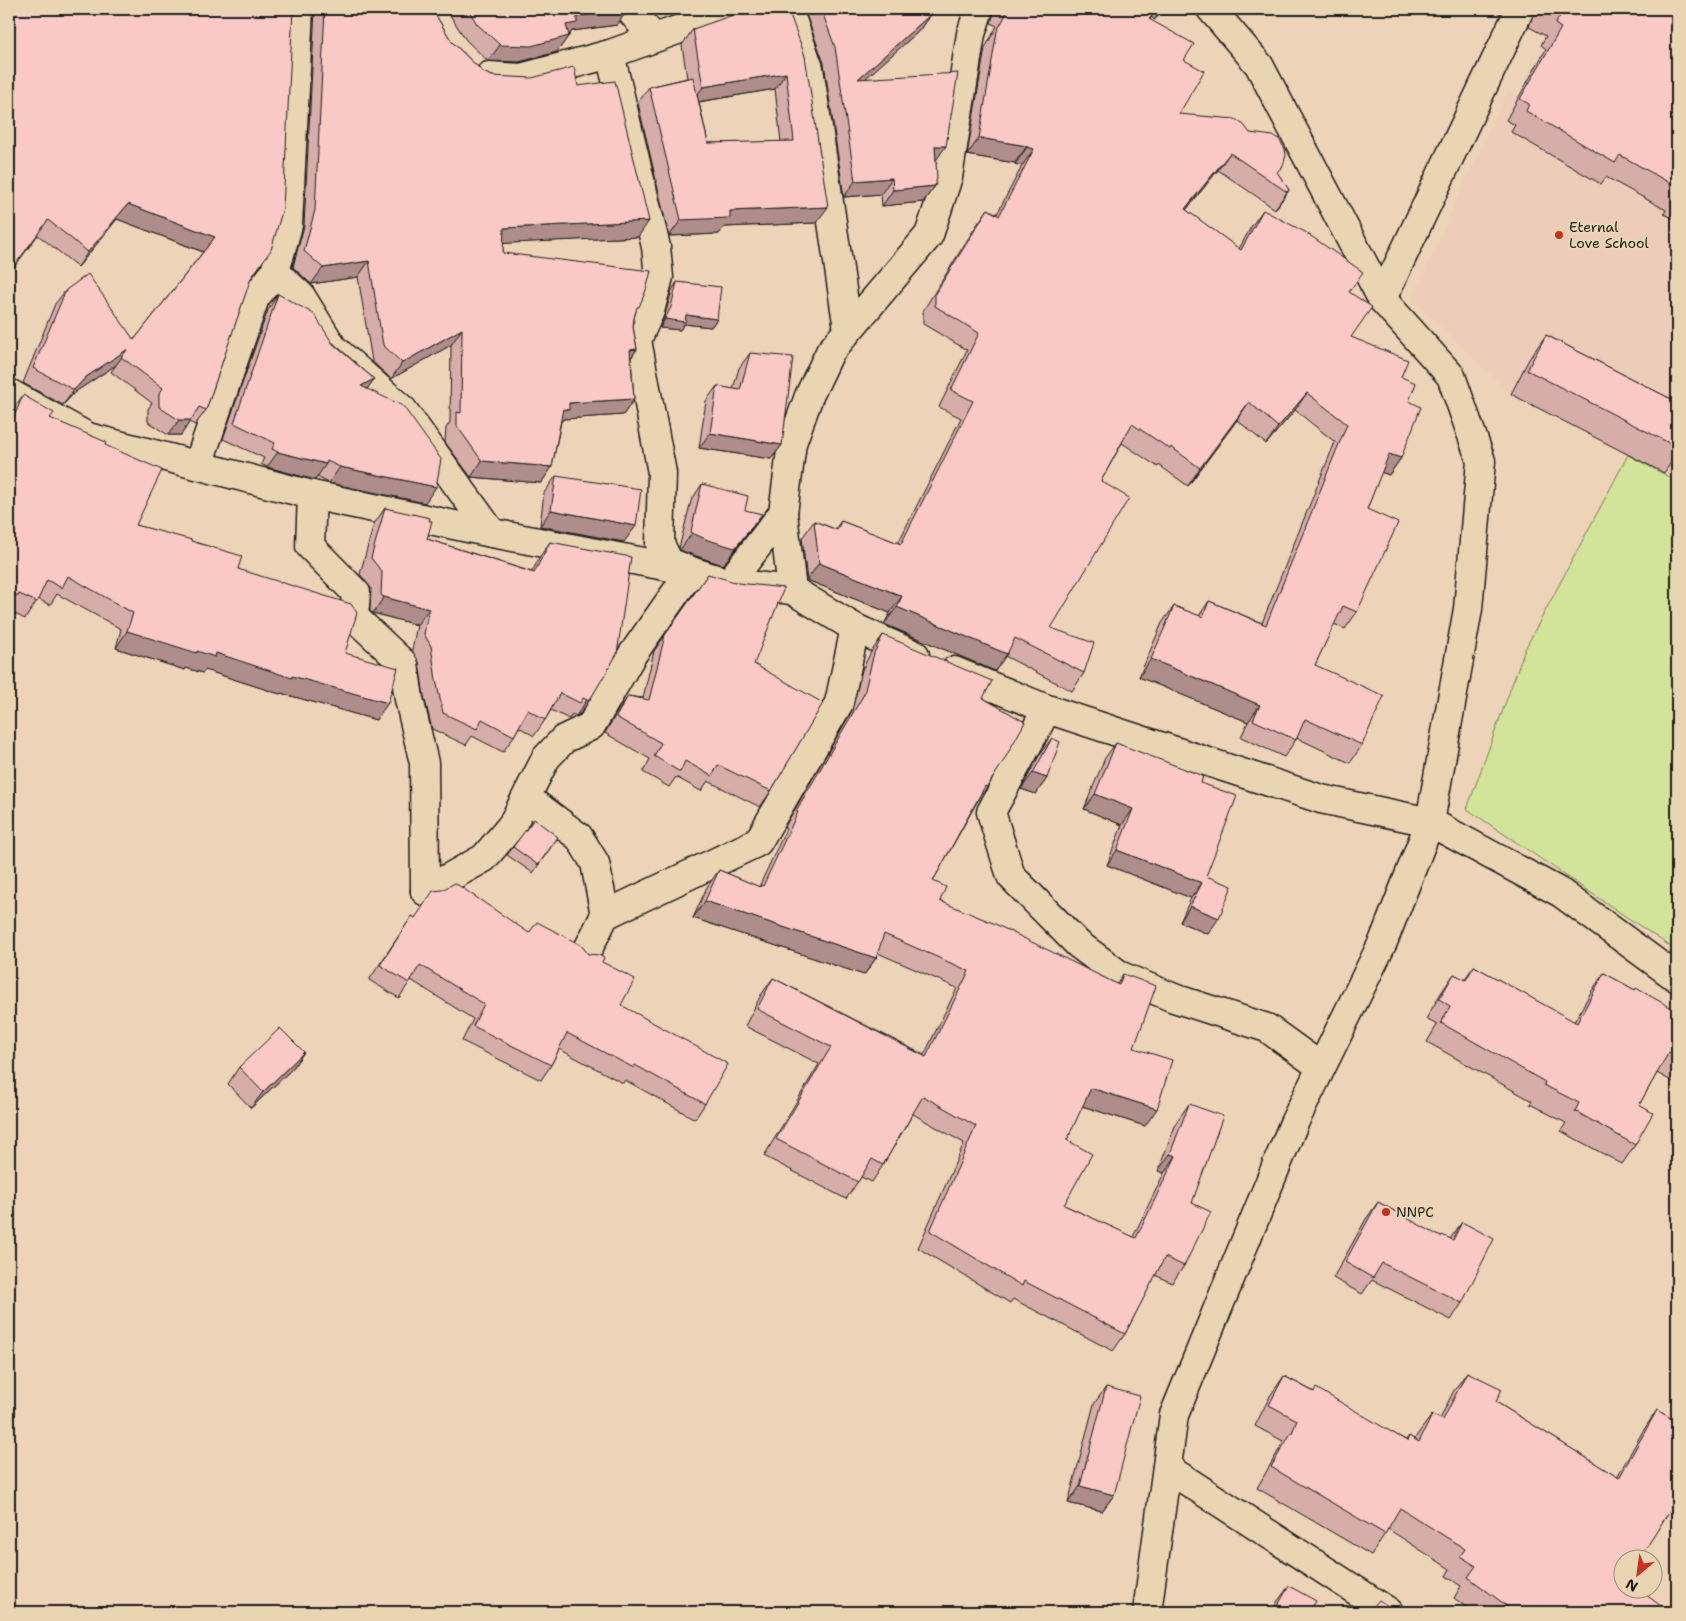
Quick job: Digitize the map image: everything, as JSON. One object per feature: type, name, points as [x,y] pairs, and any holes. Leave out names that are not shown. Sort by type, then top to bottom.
[{"type":"street","points":[[198,465],[255,298],[275,272],[288,224],[300,9]]},
{"type":"street","points":[[629,9],[654,38]]},
{"type":"street","points":[[476,77],[521,78],[610,54],[736,9]]},
{"type":"street","points":[[788,9],[809,68],[848,329]]},
{"type":"street","points":[[792,590],[783,513],[792,443],[809,396],[830,352],[929,235],[948,177],[971,34],[979,9]]},
{"type":"street","points":[[1147,1612],[1174,1415],[1294,1123],[1383,942],[1430,822],[1468,609],[1481,461],[1451,376],[1382,299],[1259,66],[1211,9]]},
{"type":"street","points":[[1382,299],[1520,9]]},
{"type":"street","points":[[610,54],[656,246],[659,277],[650,310],[638,340],[662,473],[660,544],[669,562],[729,583],[792,590],[855,628],[920,658],[1047,709],[1321,800],[1430,822],[1561,893],[1677,978]]},
{"type":"street","points":[[275,272],[301,296],[333,348],[359,369],[403,410],[492,533]]},
{"type":"street","points":[[9,393],[88,437],[312,495],[492,533],[691,571]]},
{"type":"street","points":[[312,495],[310,546],[356,593],[354,617],[404,664],[409,699],[424,763],[425,891],[484,858],[512,825],[546,758],[564,739],[591,726],[632,655],[691,571]]},
{"type":"street","points":[[729,583],[783,513]]},
{"type":"street","points":[[604,915],[758,842],[839,703],[855,628]]},
{"type":"street","points":[[1047,709],[991,812],[1011,876],[1078,944],[1121,976],[1174,998],[1267,1028],[1321,1067]]},
{"type":"street","points":[[526,798],[579,837],[595,863],[604,915],[585,955]]},
{"type":"street","points":[[1166,1468],[1389,1612]]},
{"type":"shaded area","name":"Eternal Love School","points":[[1537,64],[1677,136],[1677,481],[1511,394],[1412,299],[1507,92],[1520,96]]},
{"type":"green space","points":[[1628,455],[1677,481],[1677,951],[1467,809],[1525,649]]},
{"type":"building","points":[[9,9],[293,9],[283,208],[271,250],[251,278],[206,410],[199,407],[191,420],[179,420],[159,407],[159,394],[163,388],[121,357],[128,349],[86,377],[74,390],[33,368],[66,290],[88,274],[134,340],[215,237],[128,204],[88,252],[48,220],[9,273]]},
{"type":"building","points":[[325,9],[432,9],[452,42],[483,72],[492,76],[532,78],[574,67],[578,86],[615,81],[649,221],[504,228],[503,253],[651,271],[646,290],[639,307],[637,307],[634,318],[633,327],[637,349],[630,350],[634,399],[569,403],[569,410],[563,409],[552,467],[482,461],[457,426],[457,412],[461,413],[462,329],[402,363],[383,345],[369,261],[323,268],[304,251],[315,210]]},
{"type":"building","points":[[468,9],[627,9],[577,16],[577,23],[566,25],[569,36],[531,46],[500,45],[477,24]]},
{"type":"building","points":[[750,9],[788,9],[805,56],[828,207],[730,211],[730,218],[681,220],[649,87],[693,77],[708,143],[794,141],[786,73],[703,87],[693,29]]},
{"type":"building","points":[[821,9],[924,9],[930,15],[858,79],[958,73],[946,146],[935,146],[937,178],[935,186],[893,190],[892,178],[855,181],[835,47]]},
{"type":"building","points":[[1009,9],[1140,9],[1153,15],[1149,19],[1194,44],[1184,60],[1204,71],[1179,114],[1235,119],[1244,125],[1250,133],[1273,136],[1279,139],[1286,155],[1283,166],[1277,172],[1289,190],[1287,192],[1230,153],[1185,209],[1241,250],[1263,210],[1305,232],[1363,272],[1349,292],[1372,307],[1351,337],[1408,360],[1401,377],[1416,383],[1409,401],[1421,407],[1401,458],[1389,454],[1367,509],[1398,523],[1357,612],[1343,606],[1315,665],[1384,696],[1362,745],[1305,719],[1296,740],[1253,720],[1260,705],[1151,659],[1174,606],[1203,617],[1209,601],[1266,625],[1347,424],[1307,393],[1278,427],[1249,402],[1200,468],[1171,447],[1170,449],[1132,424],[1101,481],[1129,498],[1051,628],[1094,643],[1084,673],[1015,638],[1007,654],[897,607],[902,596],[819,563],[814,521],[837,530],[841,521],[901,544],[973,401],[951,390],[979,333],[935,306],[935,294],[988,209],[999,216],[1034,149],[1027,146],[979,138],[997,31]]},
{"type":"building","points":[[1548,9],[1677,9],[1677,187],[1620,155],[1615,163],[1526,111],[1529,104],[1520,99],[1561,28],[1555,24],[1561,15]]},
{"type":"building","points":[[677,282],[721,287],[717,319],[686,315],[685,322],[665,319],[671,307]]},
{"type":"building","points":[[278,294],[314,314],[333,344],[374,379],[361,386],[403,406],[441,459],[436,487],[340,467],[327,461],[326,464],[278,452],[272,449],[275,443],[234,423]]},
{"type":"building","points":[[1546,335],[1677,402],[1677,447],[1527,370]]},
{"type":"building","points":[[750,353],[793,357],[782,445],[710,433],[717,386],[740,390]]},
{"type":"building","points":[[23,395],[54,413],[50,418],[106,442],[105,445],[162,470],[136,525],[242,556],[238,569],[351,604],[357,613],[345,653],[398,668],[388,703],[292,676],[292,678],[216,653],[215,657],[197,651],[197,653],[127,631],[133,613],[68,576],[62,588],[47,580],[37,602],[9,592],[9,429]]},
{"type":"building","points":[[556,476],[641,489],[636,526],[551,510]]},
{"type":"building","points":[[702,484],[748,496],[745,510],[762,514],[735,548],[692,533]]},
{"type":"building","points":[[385,508],[430,518],[429,521],[432,521],[427,539],[534,573],[550,542],[631,557],[617,654],[591,698],[587,700],[583,698],[580,703],[560,693],[545,720],[528,710],[514,736],[482,719],[477,729],[443,713],[431,646],[424,634],[429,609],[381,595],[382,572],[371,558]]},
{"type":"building","points":[[708,574],[738,583],[784,588],[754,664],[823,703],[771,791],[718,765],[712,776],[685,761],[680,772],[654,756],[661,743],[616,717],[628,696],[649,700],[665,635]]},
{"type":"building","points":[[883,635],[992,681],[983,698],[1025,722],[1003,762],[987,787],[985,786],[933,881],[946,887],[940,901],[993,923],[1119,985],[1123,974],[1156,986],[1134,1048],[1172,1060],[1157,1109],[1091,1088],[1067,1140],[1092,1154],[1064,1205],[1136,1238],[1176,1156],[1170,1154],[1189,1104],[1223,1116],[1192,1203],[1211,1212],[1184,1266],[1165,1257],[1125,1334],[1024,1281],[1022,1286],[930,1231],[976,1126],[923,1096],[883,1165],[872,1159],[858,1182],[776,1139],[831,1047],[757,1009],[773,978],[926,1057],[969,971],[884,934],[876,958],[705,901],[719,870],[760,887],[761,885],[763,886],[798,812],[796,811],[864,694],[874,653]]},
{"type":"building","points":[[1052,738],[1060,742],[1047,778],[1033,773]]},
{"type":"building","points":[[1116,743],[1203,776],[1201,783],[1237,796],[1206,876],[1232,886],[1219,918],[1190,906],[1202,883],[1117,850],[1133,809],[1095,794]]},
{"type":"building","points":[[534,819],[558,837],[538,865],[513,847]]},
{"type":"building","points":[[455,883],[529,933],[537,922],[581,945],[588,954],[599,955],[604,958],[602,962],[635,979],[621,1005],[728,1064],[705,1104],[635,1065],[634,1068],[567,1033],[551,1065],[473,1026],[484,1004],[420,965],[409,983],[380,965],[412,916],[415,918],[433,891],[442,890]]},
{"type":"building","points":[[1474,966],[1577,1023],[1604,973],[1677,1011],[1677,1057],[1669,1052],[1639,1105],[1653,1113],[1635,1145],[1575,1111],[1579,1103],[1544,1085],[1545,1082],[1441,1023],[1450,1006],[1439,999],[1454,974],[1466,980]]},
{"type":"building","points":[[280,1028],[304,1052],[263,1092],[239,1067]]},
{"type":"building","points":[[1378,1202],[1441,1237],[1442,1235],[1453,1240],[1462,1222],[1494,1239],[1462,1303],[1382,1263],[1373,1278],[1345,1262]]},
{"type":"building","points":[[1467,1372],[1502,1389],[1496,1402],[1619,1478],[1657,1410],[1677,1422],[1677,1499],[1646,1548],[1614,1548],[1614,1598],[1650,1598],[1669,1612],[1515,1612],[1468,1577],[1476,1566],[1460,1556],[1465,1549],[1400,1508],[1385,1534],[1271,1467],[1292,1433],[1297,1420],[1269,1405],[1284,1376],[1314,1392],[1316,1388],[1407,1441],[1409,1436],[1419,1442],[1432,1415],[1443,1420]]},
{"type":"building","points":[[1106,1387],[1140,1396],[1114,1495],[1080,1486]]},
{"type":"building","points":[[1289,1586],[1316,1601],[1309,1612],[1274,1612]]},
{"type":"building","points":[[1379,1600],[1396,1612],[1369,1612]]},
{"type":"place","name":"Eternal Love School","points":[[1559,235]]},
{"type":"place","name":"NNPC","points":[[1386,1212]]}]
